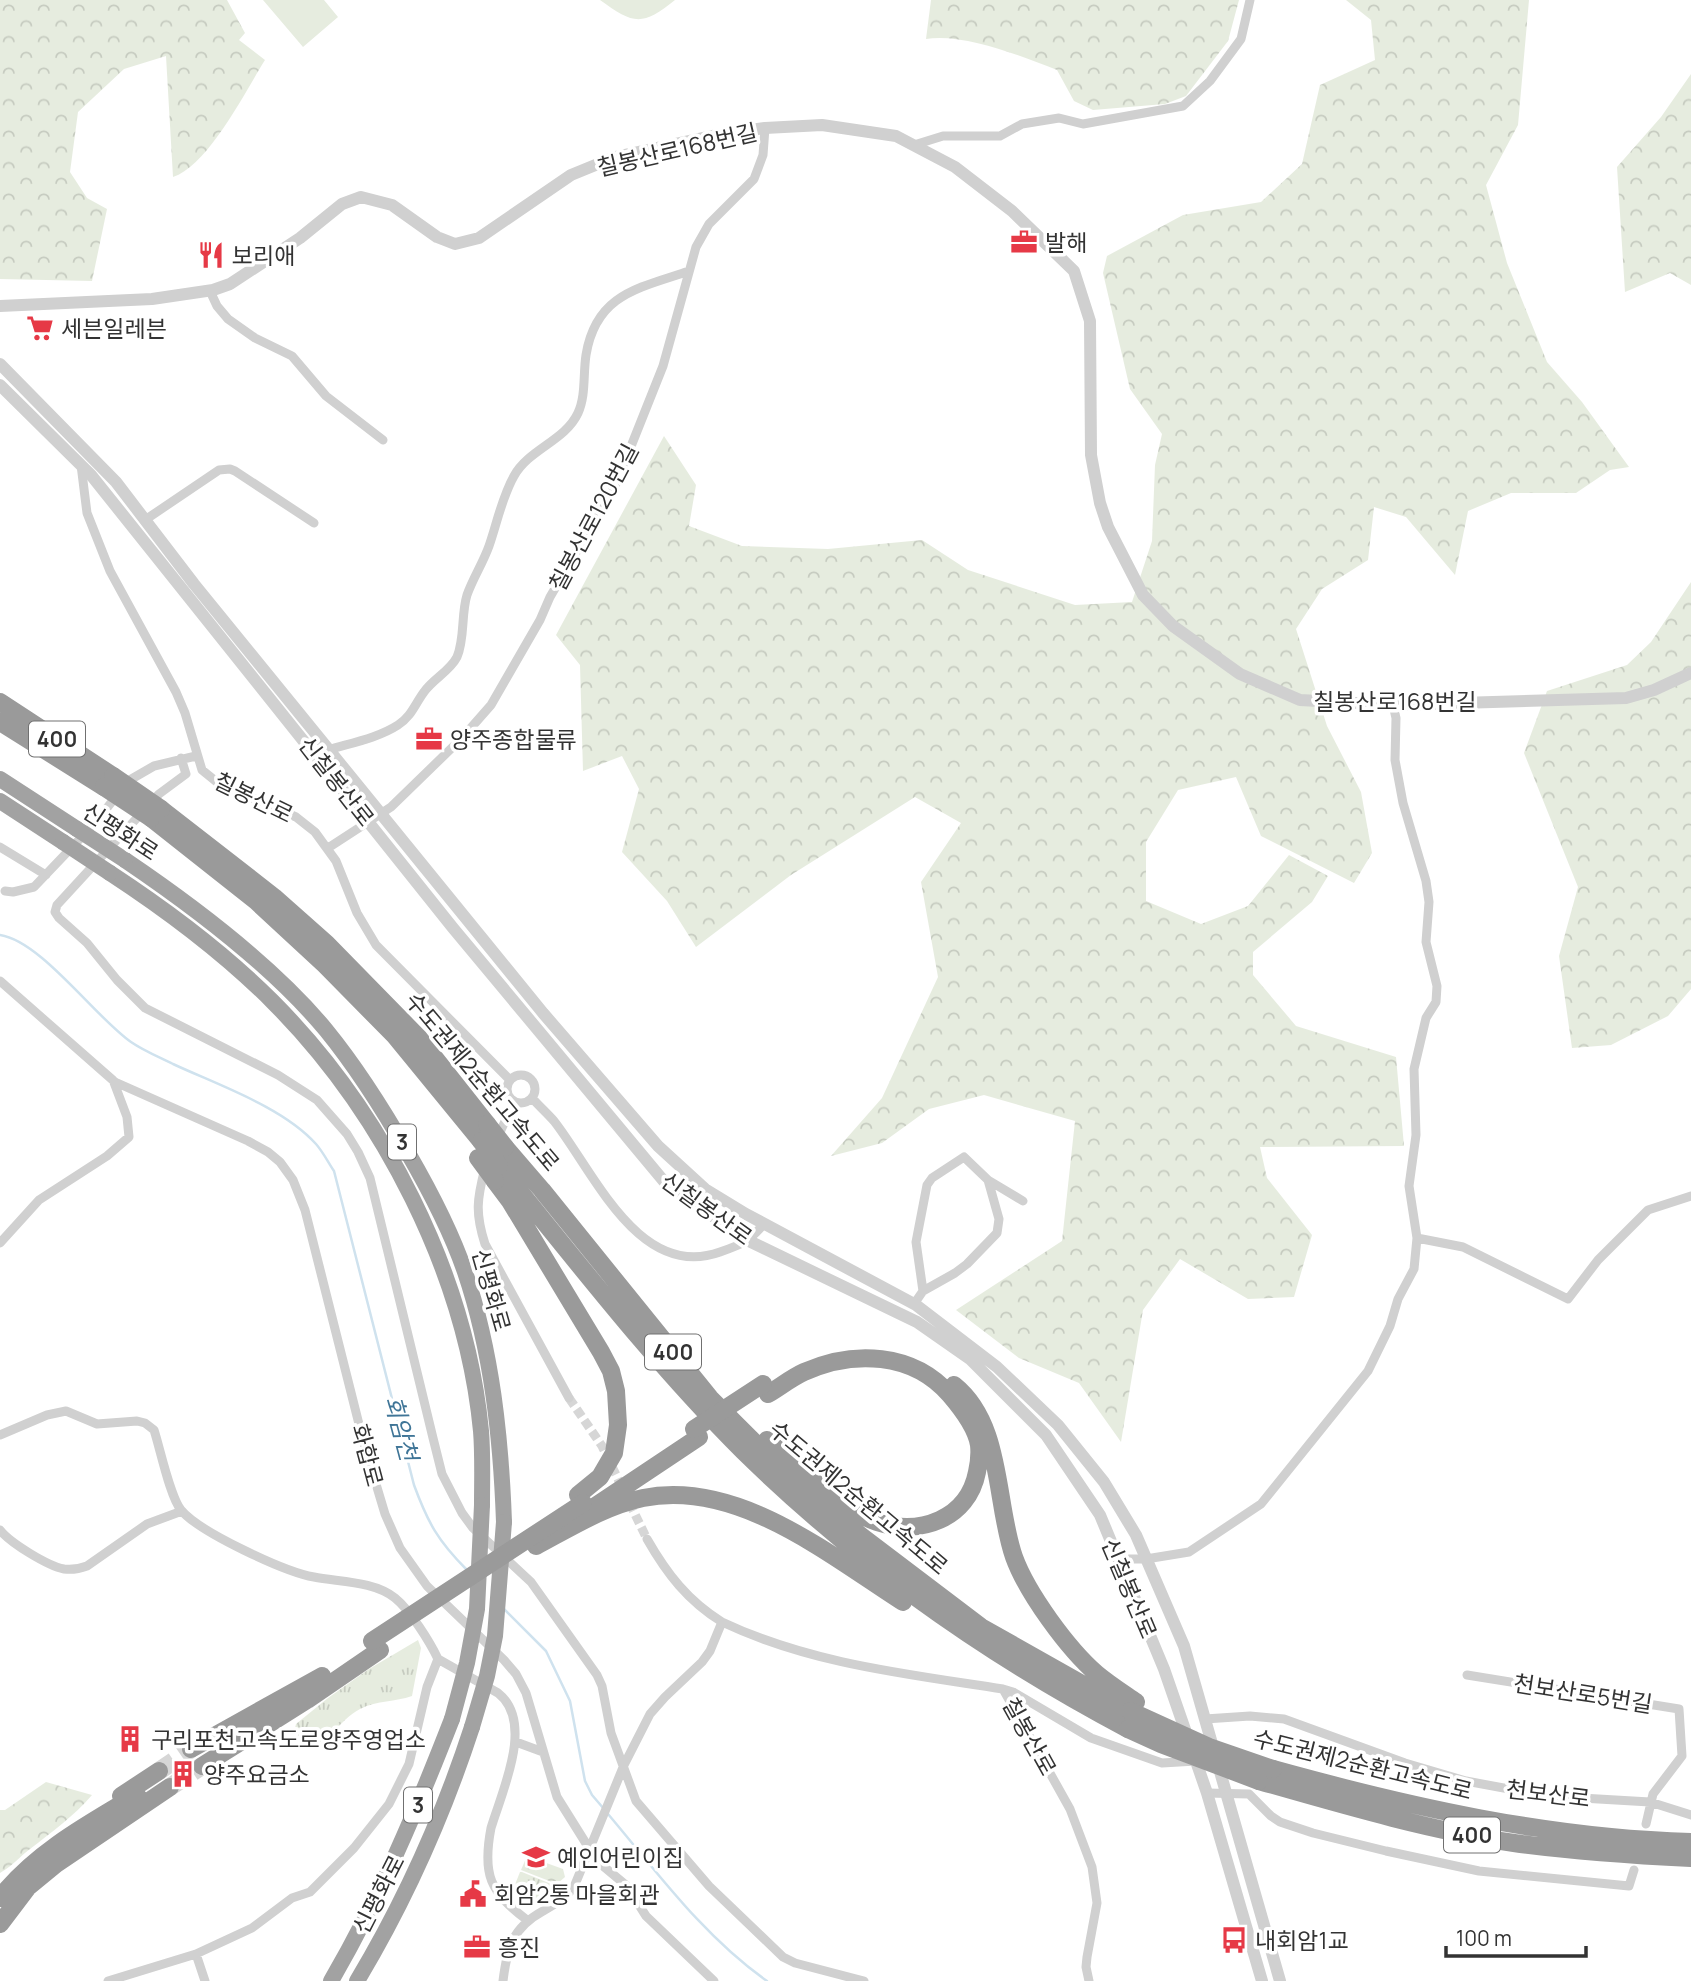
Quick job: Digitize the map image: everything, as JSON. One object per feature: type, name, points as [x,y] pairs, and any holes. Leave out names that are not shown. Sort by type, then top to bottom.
[{"type":"highway","name":"수도권제2순환고속도로","points":[[0,702],[274,897],[327,944],[419,1038],[482,1141],[497,1173],[630,1328],[744,1451],[876,1569],[980,1644],[1057,1691],[1131,1714],[1268,1764],[1306,1773],[1348,1790],[1509,1825],[1581,1834],[1691,1842]]},
{"type":"highway","name":"수도권제2순환고속도로","points":[[0,722],[109,781]]},
{"type":"highway","name":"신평화로","points":[[0,779],[175,894],[282,985],[326,1030],[395,1131],[425,1182],[466,1273],[484,1345],[497,1414],[502,1469],[504,1522],[495,1636],[487,1676],[453,1787],[433,1835],[380,1942],[356,1981]]},
{"type":"highway","name":"신평화로","points":[[0,801],[159,905],[273,1002],[354,1098],[385,1146],[434,1247],[457,1315],[472,1375],[481,1432],[482,1505],[477,1609],[467,1663],[452,1719],[411,1821],[381,1889],[331,1981]]},
{"type":"highway","name":"수도권제2순환고속도로","points":[[156,813],[325,965],[395,1036],[482,1141],[505,1147],[710,1398],[783,1471],[861,1536],[981,1627],[1131,1714],[1161,1744],[1259,1781],[1374,1813],[1514,1843],[1691,1858]]},
{"type":"highway","points":[[497,1173],[510,1201],[611,1371],[618,1408],[614,1453],[585,1507],[536,1546],[376,1646],[322,1676],[198,1763],[307,1700],[376,1646],[498,1559],[585,1507],[807,1360],[841,1350],[865,1347],[886,1348],[914,1358],[941,1373],[972,1403],[982,1424],[1000,1485],[1015,1559],[1042,1608],[1079,1657],[1131,1714]]},
{"type":"highway","points":[[687,1369],[841,1502],[878,1522],[918,1526],[935,1522],[961,1506],[974,1483],[979,1452],[970,1422],[943,1387],[912,1367],[875,1357],[850,1359],[823,1365],[765,1389]]},
{"type":"highway","points":[[585,1507],[666,1495],[685,1495],[754,1512],[795,1534],[980,1652],[1057,1691]]},
{"type":"highway","points":[[0,1898],[23,1871],[49,1851],[110,1810],[167,1783],[48,1870],[28,1887],[0,1924]]},
{"type":"street","points":[[914,145],[943,136],[1000,136],[1022,124],[1059,118],[1083,124],[1183,106],[1210,81],[1241,39],[1250,0]]},
{"type":"street","name":"칠봉산로168번길","points":[[0,306],[152,299],[209,291],[230,284],[300,238],[342,204],[361,197],[392,205],[437,237],[456,244],[479,238],[571,175],[615,157],[721,134],[765,128],[822,125],[896,136],[955,167],[1002,203],[1074,271],[1090,321],[1091,455],[1100,503],[1108,527],[1143,595],[1173,626],[1240,674],[1300,701],[1393,705],[1626,698],[1654,690],[1691,673]]},
{"type":"street","name":"칠봉산로120번길","points":[[328,848],[391,807],[491,705],[622,471],[663,366],[696,247],[709,224],[754,179],[763,155],[765,128]]},
{"type":"street","name":"신칠봉산로","points":[[328,750],[386,732],[399,725],[434,681],[452,664],[459,648],[467,595],[515,475],[545,444],[565,430],[577,414],[581,404],[586,356],[595,326],[613,302],[623,294],[689,271]]},
{"type":"street","points":[[209,291],[228,319],[255,338],[292,356],[326,396],[383,440]]},
{"type":"street","name":"신칠봉산로","points":[[0,364],[103,467],[328,750],[453,928],[667,1185],[749,1241],[917,1322],[970,1359],[1046,1434],[1100,1515],[1164,1669],[1207,1793],[1262,1981]]},
{"type":"street","name":"신칠봉산로","points":[[0,385],[81,465],[375,818],[658,1146],[705,1189],[764,1224],[914,1304],[997,1367],[1058,1425],[1104,1482],[1136,1535],[1184,1646],[1280,1981]]},
{"type":"street","name":"칠봉산로","points":[[81,465],[89,519],[110,570],[176,692],[202,770],[211,779],[296,817],[315,832],[336,861],[357,913],[376,945],[510,1080]]},
{"type":"street","points":[[145,520],[225,468],[234,471],[314,523]]},
{"type":"street","points":[[1118,1559],[1146,1559],[1189,1552],[1261,1504],[1368,1371],[1390,1326],[1398,1299],[1414,1269],[1418,1238],[1409,1186],[1416,1135],[1414,1069],[1426,1018],[1436,1002],[1437,986],[1426,942],[1429,902],[1426,881],[1403,803],[1395,760],[1396,718],[1393,705]]},
{"type":"street","points":[[5,891],[34,887],[96,822],[128,782],[154,766],[196,756]]},
{"type":"street","points":[[181,758],[186,774],[159,794],[57,905],[55,912],[88,943],[117,980],[145,1008],[302,1089],[332,1114],[358,1152],[370,1178],[433,1438],[450,1492],[473,1528],[531,1582],[597,1675],[602,1686],[611,1733],[636,1801],[709,1886],[771,1948],[795,1963],[864,1981]]},
{"type":"street","points":[[0,847],[46,875]]},
{"type":"street","name":"화합로","points":[[0,981],[113,1080],[248,1141],[280,1162],[293,1180],[305,1210],[321,1267],[364,1444],[385,1514],[400,1548],[427,1586],[516,1674],[526,1693],[556,1797],[591,1844],[597,1861],[626,1886],[656,1926],[714,1981]]},
{"type":"street","points":[[518,1075],[531,1079],[535,1086],[532,1098],[523,1103],[510,1098],[507,1089],[510,1080],[518,1075]]},
{"type":"street","points":[[0,1243],[39,1200],[107,1156],[129,1137],[127,1117],[113,1080]]},
{"type":"street","points":[[532,1098],[554,1121],[597,1187],[620,1215],[657,1248],[674,1256],[697,1258],[711,1255],[749,1241],[764,1224]]},
{"type":"street","points":[[514,1101],[486,1161],[478,1194],[477,1220],[485,1244],[569,1398]]},
{"type":"street","points":[[923,1291],[916,1241],[929,1181],[964,1157],[988,1180],[1023,1201]]},
{"type":"street","points":[[914,1304],[923,1291],[955,1273],[997,1233],[999,1219],[988,1180]]},
{"type":"street","points":[[1418,1238],[1463,1247],[1568,1299],[1598,1260],[1648,1210],[1691,1196]]},
{"type":"street","points":[[0,1435],[47,1415],[66,1411],[97,1424],[145,1423],[154,1430],[182,1511],[220,1538],[311,1577],[371,1587],[397,1599],[430,1642],[438,1659],[503,1697],[513,1715],[516,1742],[491,1828],[488,1873],[506,1904],[527,1920]]},
{"type":"street","points":[[0,1530],[9,1540],[61,1568],[76,1569],[87,1566],[147,1524],[182,1511]]},
{"type":"street","name":"칠봉산로","points":[[647,1539],[665,1571],[680,1590],[722,1622],[769,1642],[838,1663],[1003,1689],[1070,1809],[1092,1867],[1097,1903],[1087,1956],[1089,1981]]},
{"type":"street","points":[[503,1981],[507,1949],[527,1920],[570,1893],[578,1879],[624,1765],[650,1714],[702,1662],[722,1622]]},
{"type":"street","points":[[108,1981],[196,1954],[252,1928],[292,1898],[310,1892],[354,1848],[389,1804],[409,1764],[426,1687],[438,1659]]},
{"type":"street","name":"천보산로5번길","points":[[1467,1675],[1679,1709],[1682,1756],[1653,1794],[1650,1802]]},
{"type":"street","points":[[1003,1689],[1013,1692],[1091,1738],[1162,1763],[1196,1761]]},
{"type":"street","name":"천보산로","points":[[1205,1718],[1250,1716],[1284,1719],[1405,1763],[1466,1781],[1559,1797],[1650,1802],[1691,1815]]},
{"type":"street","points":[[516,1742],[543,1752]]},
{"type":"street","points":[[1207,1793],[1249,1794],[1270,1816],[1298,1828],[1479,1871],[1629,1886],[1634,1870]]},
{"type":"street","points":[[1646,1824],[1650,1802]]},
{"type":"street","points":[[196,1954],[205,1981]]},
{"type":"green space","points":[[0,0],[227,0],[245,33],[239,40],[265,60],[212,144],[186,170],[173,177],[166,56],[124,69],[78,112],[70,172],[87,198],[107,209],[92,281],[0,279]]},
{"type":"green space","points":[[263,0],[324,0],[338,17],[303,47]]},
{"type":"green space","points":[[600,0],[675,0],[654,15],[638,19],[621,14]]},
{"type":"green space","points":[[931,0],[1239,0],[1228,41],[1186,96],[1165,104],[1093,110],[1074,101],[1057,70],[975,42],[926,39]]},
{"type":"green space","points":[[1346,0],[1529,0],[1518,125],[1486,185],[1507,263],[1547,362],[1582,402],[1629,467],[1610,470],[1576,493],[1511,493],[1468,511],[1455,575],[1406,517],[1374,507],[1368,560],[1322,589],[1296,629],[1327,726],[1361,792],[1372,853],[1354,883],[1261,836],[1236,777],[1178,790],[1146,842],[1146,901],[1201,924],[1248,906],[1289,855],[1328,876],[1312,902],[1253,952],[1253,975],[1296,1026],[1396,1057],[1404,1146],[1260,1147],[1267,1178],[1312,1235],[1294,1297],[1248,1299],[1180,1259],[1143,1310],[1121,1442],[1079,1383],[1019,1358],[956,1310],[1062,1241],[1075,1121],[984,1095],[929,1109],[882,1143],[831,1156],[882,1098],[938,977],[921,882],[961,823],[915,797],[791,875],[696,947],[667,901],[622,852],[639,789],[622,756],[583,771],[580,665],[556,635],[664,436],[696,485],[689,526],[742,546],[828,549],[922,540],[968,570],[1075,605],[1132,602],[1152,541],[1155,465],[1162,434],[1130,389],[1103,273],[1107,256],[1183,215],[1261,202],[1302,164],[1320,85],[1375,60],[1371,20]]},
{"type":"green space","points":[[1691,74],[1691,285],[1670,273],[1625,292],[1617,167],[1661,117]]},
{"type":"green space","points":[[1691,582],[1691,989],[1668,1016],[1611,1045],[1572,1048],[1559,956],[1578,887],[1524,753],[1547,691],[1627,665],[1651,642]]},
{"type":"green space","points":[[418,1640],[421,1648],[412,1696],[360,1709],[318,1743],[301,1748],[295,1744],[293,1736],[296,1724],[369,1669]]},
{"type":"green space","points":[[46,1782],[92,1795],[62,1824],[0,1873],[0,1810],[5,1810]]},
{"type":"green space","points":[[527,1856],[563,1869],[565,1877],[557,1884],[521,1870]]},
{"type":"green space","points":[[520,1872],[556,1886],[537,1899],[523,1897],[514,1887]]},
{"type":"waterway","name":"회암천","points":[[0,935],[16,940],[33,951],[131,1042],[268,1108],[302,1131],[321,1150],[334,1171],[414,1485],[435,1531],[467,1570]]},
{"type":"waterway","name":"회암천","points":[[503,1608],[546,1651],[570,1701],[585,1781],[604,1809]]},
{"type":"waterway","name":"회암천","points":[[608,1814],[702,1924],[722,1945],[767,1981]]},
{"type":"tunnel","points":[[569,1398],[602,1446],[647,1539]]},
{"type":"tunnel","points":[[159,1771],[191,1749]]},
{"type":"tunnel","points":[[170,1787],[202,1766]]},
{"type":"place","name":"발해","points":[[1024,242]]},
{"type":"place","name":"보리애","points":[[211,255]]},
{"type":"place","name":"세븐일레븐","points":[[40,328]]},
{"type":"place","name":"양주종합물류","points":[[429,739]]},
{"type":"place","name":"구리포천고속도로양주영업소","points":[[130,1739]]},
{"type":"place","name":"양주요금소","points":[[183,1774]]},
{"type":"place","name":"예인어린이집","points":[[536,1857]]},
{"type":"place","name":"회암2통 마을회관","points":[[473,1894]]},
{"type":"place","name":"내회암1교","points":[[1234,1940]]},
{"type":"place","name":"흥진","points":[[477,1947]]}]
